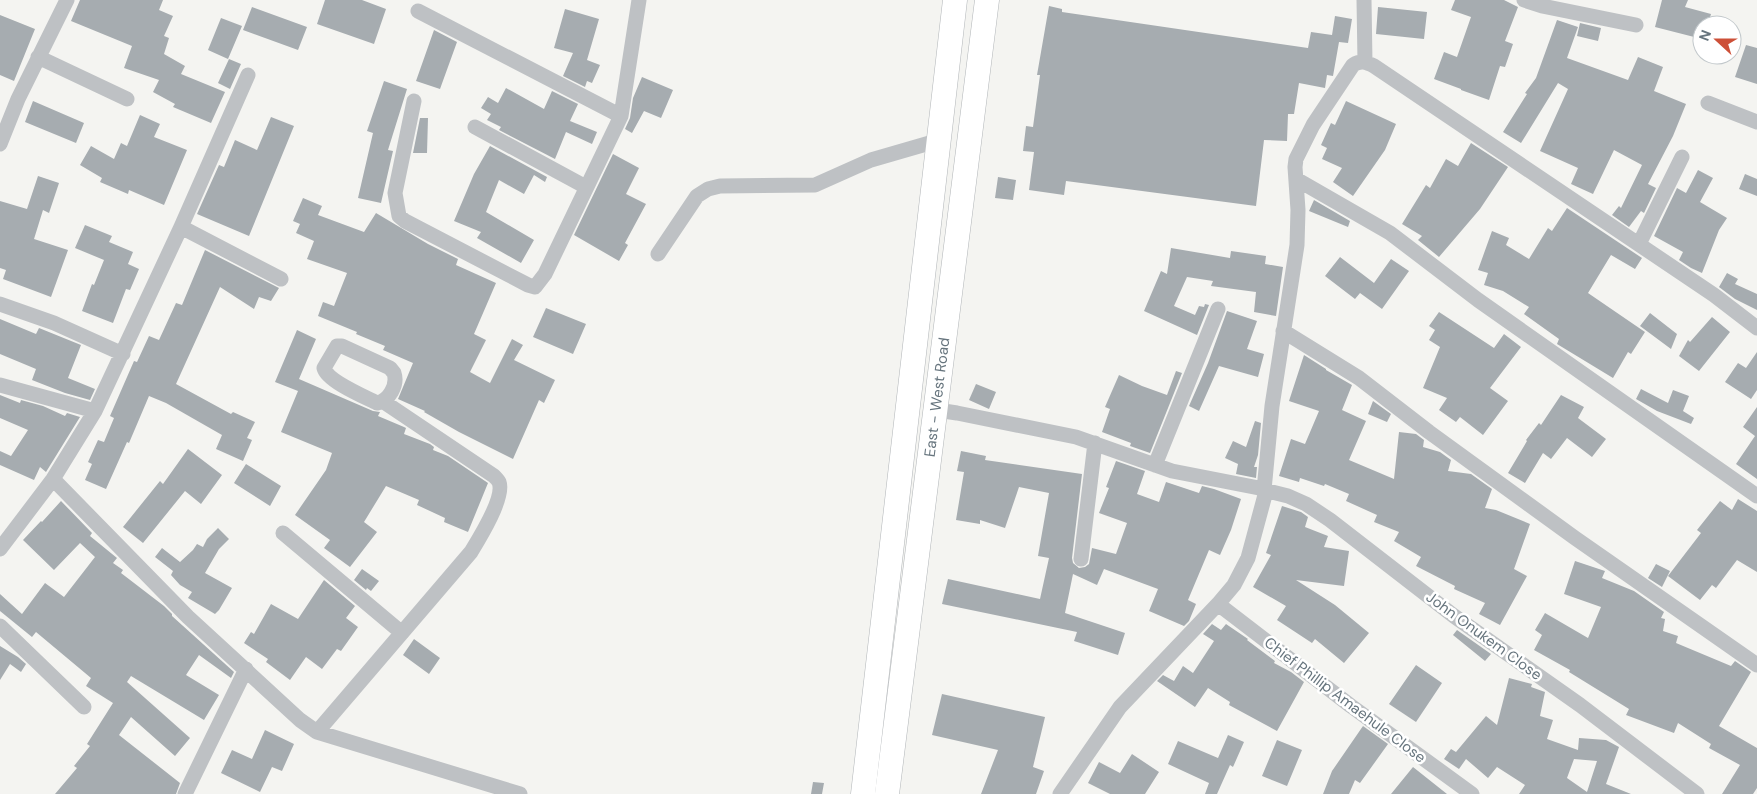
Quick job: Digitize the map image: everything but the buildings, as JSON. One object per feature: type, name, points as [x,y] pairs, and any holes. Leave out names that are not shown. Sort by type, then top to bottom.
[{"type":"main road","name":"East - West Road","points":[[863,794],[955,0]]},
{"type":"main road","name":"East - West Road","points":[[887,794],[988,0]]},
{"type":"street","points":[[0,144],[12,112],[67,0]]},
{"type":"street","points":[[414,101],[395,193],[399,216],[405,222],[528,285],[535,286],[544,274],[621,116],[639,0]]},
{"type":"street","points":[[1364,0],[1365,62]]},
{"type":"street","points":[[1524,0],[1582,7],[1636,25]]},
{"type":"street","points":[[418,11],[621,116]]},
{"type":"street","points":[[38,57],[126,99]]},
{"type":"street","points":[[1067,792],[1120,707],[1218,604],[1234,585],[1248,558],[1265,495],[1272,406],[1297,245],[1296,159],[1313,125],[1353,65],[1358,62],[1365,62],[1374,66],[1714,294],[1757,328]]},
{"type":"street","points":[[1,545],[53,479],[95,411],[181,227],[248,75]]},
{"type":"street","points":[[1708,102],[1757,122]]},
{"type":"street","points":[[475,128],[586,188]]},
{"type":"street","points":[[658,254],[697,196],[708,189],[720,186],[815,185],[871,160],[940,140]]},
{"type":"street","points":[[1638,244],[1682,156]]},
{"type":"street","points":[[1296,179],[1390,233],[1478,300],[1757,496]]},
{"type":"street","points":[[181,227],[281,279]]},
{"type":"street","points":[[0,304],[54,323],[123,354]]},
{"type":"street","points":[[1155,465],[1218,309]]},
{"type":"street","points":[[1283,331],[1359,378],[1429,432],[1575,538],[1757,665]]},
{"type":"street","points":[[317,732],[471,552],[482,535],[500,493],[500,483],[494,476],[384,402],[377,404],[332,379],[325,372],[324,368],[337,346],[342,346],[390,368],[394,373],[394,382],[389,396],[384,402]]},
{"type":"street","points":[[0,385],[95,411]]},
{"type":"street","name":"John Onukem Close","points":[[937,410],[1066,435],[1095,443],[1172,471],[1259,488],[1288,496],[1306,504],[1330,520],[1454,616],[1580,705],[1697,794]]},
{"type":"street","points":[[1081,559],[1095,443]]},
{"type":"street","points":[[53,479],[175,604],[300,720],[317,732],[520,794]]},
{"type":"street","points":[[283,532],[402,633]]},
{"type":"street","name":"Chief Phillip Amaehule Close","points":[[1218,604],[1351,706],[1472,794]]},
{"type":"street","points":[[0,626],[84,707]]},
{"type":"street","points":[[185,794],[246,669]]}]
